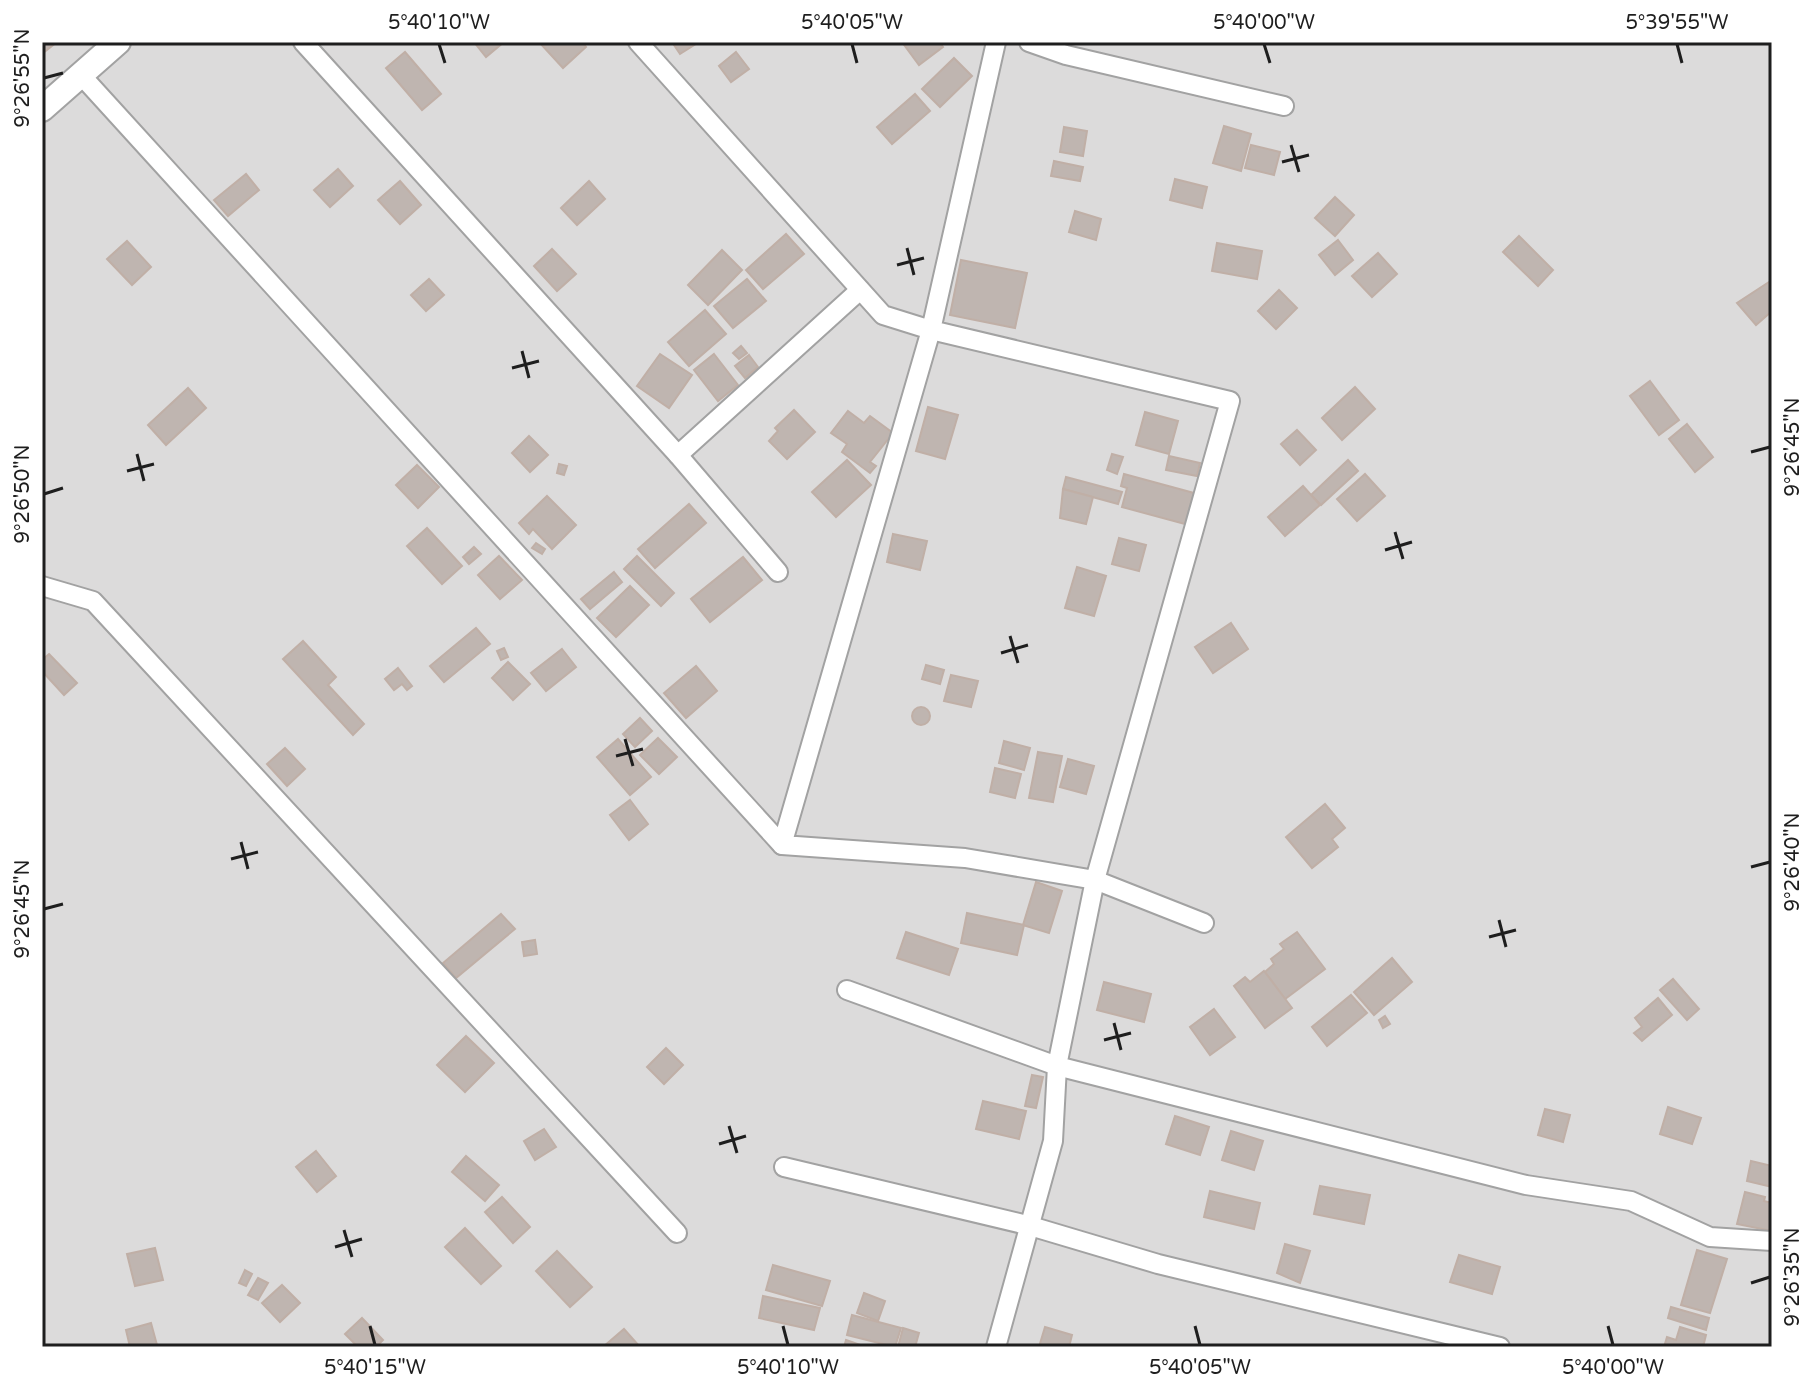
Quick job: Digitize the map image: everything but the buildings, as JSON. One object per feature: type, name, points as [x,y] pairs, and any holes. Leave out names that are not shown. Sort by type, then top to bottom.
[{"type":"street","points":[[42,109],[118,42]]},
{"type":"street","points":[[303,42],[678,455],[778,572]]},
{"type":"street","points":[[638,42],[883,315],[931,330],[1230,401],[1095,880],[1057,1066],[1053,1141],[1027,1225],[996,1347]]},
{"type":"street","points":[[782,845],[931,330],[996,42]]},
{"type":"street","points":[[1029,42],[1066,55],[1284,106]]},
{"type":"street","points":[[81,75],[782,845],[965,858],[1095,880],[1204,923]]},
{"type":"street","points":[[678,455],[860,290]]},
{"type":"street","points":[[42,586],[93,601],[677,1233]]},
{"type":"street","points":[[847,990],[1057,1066],[1526,1185],[1631,1201],[1710,1237],[1772,1241]]},
{"type":"street","points":[[784,1167],[1027,1225],[1158,1264],[1500,1347]]},
{"type":"shaded area","points":[[42,42],[1772,42],[1772,1347],[42,1347]]}]
